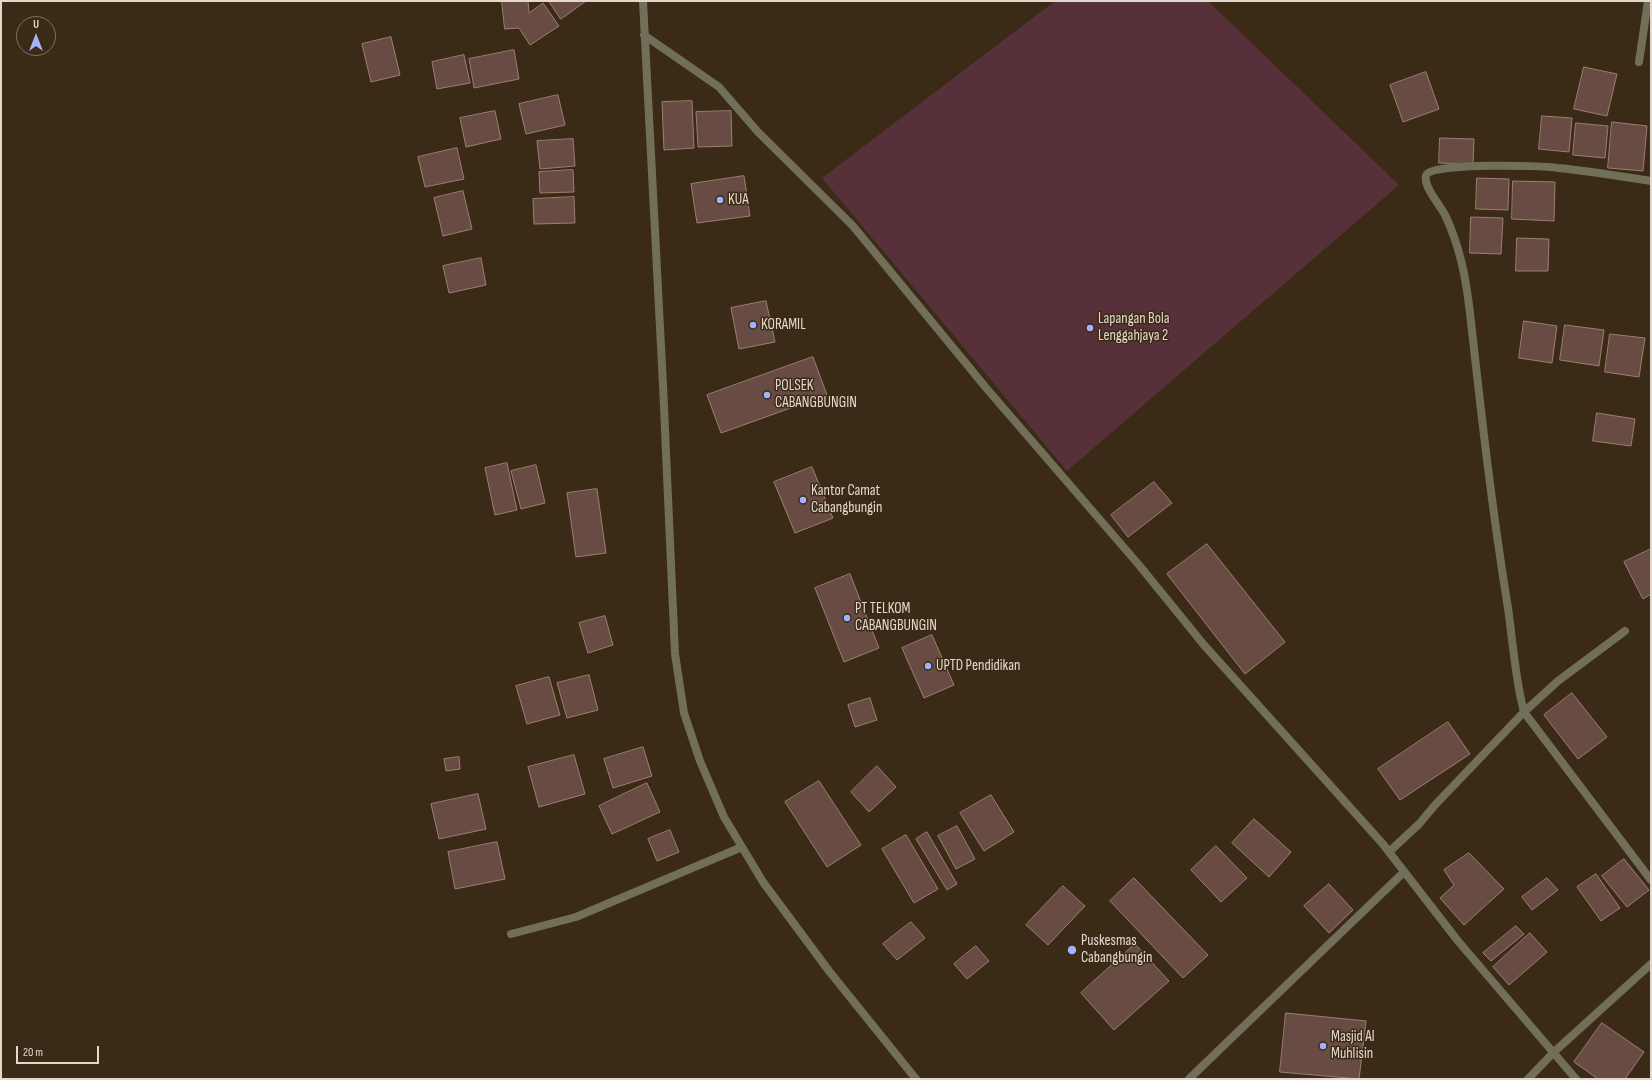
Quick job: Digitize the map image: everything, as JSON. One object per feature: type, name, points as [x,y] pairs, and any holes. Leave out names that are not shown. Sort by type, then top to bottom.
[{"type":"street","points":[[643,1],[664,393],[675,654],[684,713],[700,761],[724,817],[763,882],[829,971],[916,1079]]},
{"type":"street","points":[[1639,62],[1648,1]]},
{"type":"street","points":[[644,34],[719,87],[758,132],[853,226],[986,389],[1140,565],[1204,645],[1389,852],[1458,941],[1576,1079]]},
{"type":"street","points":[[1651,181],[1548,167],[1463,166],[1432,170],[1425,178],[1427,186],[1444,211],[1454,234],[1466,283],[1478,396],[1500,562],[1518,688],[1524,712],[1651,880]]},
{"type":"street","points":[[1389,852],[1419,824],[1435,805],[1524,712],[1558,681],[1625,631]]},
{"type":"street","points":[[511,934],[576,916],[742,847]]},
{"type":"street","points":[[1189,1079],[1404,872]]},
{"type":"street","points":[[1528,1079],[1554,1052],[1651,964]]},
{"type":"shaded area","name":"Lapangan Bola Lenggahjaya 2","points":[[1055,1],[1208,1],[1399,185],[1067,471],[822,178]]},
{"type":"building","points":[[502,1],[528,1],[529,13],[543,3],[559,26],[530,45],[519,28],[505,29]]},
{"type":"building","points":[[549,1],[586,1],[561,19]]},
{"type":"building","points":[[391,37],[400,75],[371,82],[362,44]]},
{"type":"building","points":[[514,50],[519,79],[474,88],[469,59]]},
{"type":"building","points":[[464,55],[470,83],[437,89],[432,62]]},
{"type":"building","points":[[1584,67],[1617,74],[1607,116],[1574,109]]},
{"type":"building","points":[[1426,72],[1439,109],[1403,122],[1390,85]]},
{"type":"building","points":[[558,95],[565,125],[526,134],[519,104]]},
{"type":"building","points":[[692,101],[694,148],[664,150],[662,102]]},
{"type":"building","points":[[495,111],[501,139],[466,147],[460,118]]},
{"type":"building","points":[[731,111],[732,146],[698,147],[696,112]]},
{"type":"building","points":[[1542,116],[1572,118],[1569,152],[1539,149]]},
{"type":"building","points":[[1612,122],[1647,126],[1643,171],[1608,168]]},
{"type":"building","points":[[1576,123],[1608,126],[1605,158],[1573,155]]},
{"type":"building","points":[[1440,138],[1474,139],[1473,164],[1439,163]]},
{"type":"building","points":[[573,139],[575,166],[540,169],[537,141]]},
{"type":"building","points":[[457,148],[464,179],[425,187],[418,157]]},
{"type":"building","points":[[573,170],[574,192],[540,193],[539,172]]},
{"type":"building","name":"KUA","points":[[744,176],[750,216],[697,223],[691,184]]},
{"type":"building","points":[[1477,178],[1509,179],[1508,210],[1476,209]]},
{"type":"building","points":[[1513,181],[1555,182],[1554,221],[1512,219]]},
{"type":"building","points":[[463,191],[472,229],[443,236],[434,198]]},
{"type":"building","points":[[574,197],[575,223],[534,224],[533,199]]},
{"type":"building","points":[[1471,217],[1503,218],[1501,254],[1470,253]]},
{"type":"building","points":[[1517,238],[1549,239],[1548,271],[1516,271]]},
{"type":"building","points":[[481,258],[486,285],[449,293],[443,266]]},
{"type":"building","name":"KORAMIL","points":[[766,301],[775,342],[739,349],[731,308]]},
{"type":"building","points":[[1524,321],[1557,326],[1552,363],[1519,358]]},
{"type":"building","points":[[1565,325],[1604,330],[1599,366],[1560,360]]},
{"type":"building","points":[[1610,334],[1645,338],[1639,377],[1605,372]]},
{"type":"building","name":"POLSEK CABANGBUNGIN","points":[[813,357],[827,395],[721,433],[707,395]]},
{"type":"building","points":[[1597,413],[1635,419],[1631,446],[1593,441]]},
{"type":"building","points":[[507,463],[517,510],[495,515],[485,468]]},
{"type":"building","points":[[536,465],[545,503],[521,509],[511,471]]},
{"type":"building","name":"Kantor Camat Cabangbungin","points":[[812,467],[833,518],[795,533],[774,482]]},
{"type":"building","points":[[1154,482],[1172,503],[1128,537],[1111,515]]},
{"type":"building","points":[[597,489],[606,553],[576,557],[567,493]]},
{"type":"building","points":[[1207,544],[1285,642],[1245,674],[1167,574]]},
{"type":"building","points":[[1651,549],[1651,594],[1643,599],[1624,562]]},
{"type":"building","name":"PT TELKOM CABANGBUNGIN","points":[[850,574],[879,648],[844,662],[815,588]]},
{"type":"building","points":[[605,616],[613,645],[588,653],[579,623]]},
{"type":"building","name":"UPTD Pendidikan","points":[[932,635],[954,685],[924,698],[902,648]]},
{"type":"building","points":[[589,675],[598,710],[567,718],[557,683]]},
{"type":"building","points":[[549,677],[560,715],[527,724],[516,686]]},
{"type":"building","points":[[1572,693],[1607,737],[1578,759],[1544,715]]},
{"type":"building","points":[[870,698],[877,720],[855,727],[848,705]]},
{"type":"building","points":[[1448,722],[1470,754],[1400,800],[1378,769]]},
{"type":"building","points":[[643,747],[652,776],[613,788],[604,759]]},
{"type":"building","points":[[574,755],[585,794],[539,807],[528,767]]},
{"type":"building","points":[[459,757],[460,769],[446,771],[444,759]]},
{"type":"building","points":[[877,766],[896,787],[869,812],[851,792]]},
{"type":"building","points":[[819,781],[861,845],[827,867],[785,802]]},
{"type":"building","points":[[647,783],[660,812],[612,834],[599,806]]},
{"type":"building","points":[[478,794],[486,829],[439,839],[431,804]]},
{"type":"building","points":[[991,795],[1014,832],[984,851],[960,813]]},
{"type":"building","points":[[1254,819],[1291,852],[1269,877],[1232,843]]},
{"type":"building","points":[[957,826],[975,859],[956,869],[938,836]]},
{"type":"building","points":[[670,830],[679,852],[657,861],[648,839]]},
{"type":"building","points":[[927,832],[957,884],[947,890],[916,839]]},
{"type":"building","points":[[906,835],[938,889],[914,903],[882,849]]},
{"type":"building","points":[[497,842],[505,879],[455,889],[448,852]]},
{"type":"building","points":[[1216,846],[1247,878],[1221,902],[1191,870]]},
{"type":"building","points":[[1469,853],[1504,889],[1464,925],[1440,898],[1454,885],[1444,870]]},
{"type":"building","points":[[1624,859],[1649,890],[1627,907],[1602,876]]},
{"type":"building","points":[[1596,874],[1620,908],[1601,921],[1577,887]]},
{"type":"building","points":[[1134,878],[1208,955],[1183,978],[1110,901]]},
{"type":"building","points":[[1547,878],[1558,890],[1532,910],[1522,897]]},
{"type":"building","points":[[1329,884],[1353,910],[1329,933],[1304,906]]},
{"type":"building","points":[[1063,886],[1085,906],[1048,945],[1026,925]]},
{"type":"building","points":[[911,922],[925,938],[897,960],[883,944]]},
{"type":"building","points":[[1516,926],[1524,934],[1491,961],[1483,953]]},
{"type":"building","points":[[1530,933],[1547,952],[1509,985],[1493,967]]},
{"type":"building","points":[[1135,944],[1169,981],[1114,1030],[1081,993]]},
{"type":"building","points":[[976,946],[989,961],[967,979],[954,964]]},
{"type":"building","name":"Masjid Al Muhlisin","points":[[1286,1013],[1366,1021],[1359,1079],[1280,1072]]},
{"type":"building","points":[[1602,1023],[1644,1052],[1625,1079],[1598,1079],[1574,1062]]},
{"type":"place","name":"KUA","points":[[720,200]]},
{"type":"place","name":"KORAMIL","points":[[753,325]]},
{"type":"place","name":"Lapangan Bola Lenggahjaya 2","points":[[1090,328]]},
{"type":"place","name":"POLSEK CABANGBUNGIN","points":[[767,395]]},
{"type":"place","name":"Kantor Camat Cabangbungin","points":[[803,500]]},
{"type":"place","name":"PT TELKOM CABANGBUNGIN","points":[[847,618]]},
{"type":"place","name":"UPTD Pendidikan","points":[[928,666]]},
{"type":"place","name":"Puskesmas Cabangbungin","points":[[1072,950]]},
{"type":"place","name":"Masjid Al Muhlisin","points":[[1323,1046]]}]
